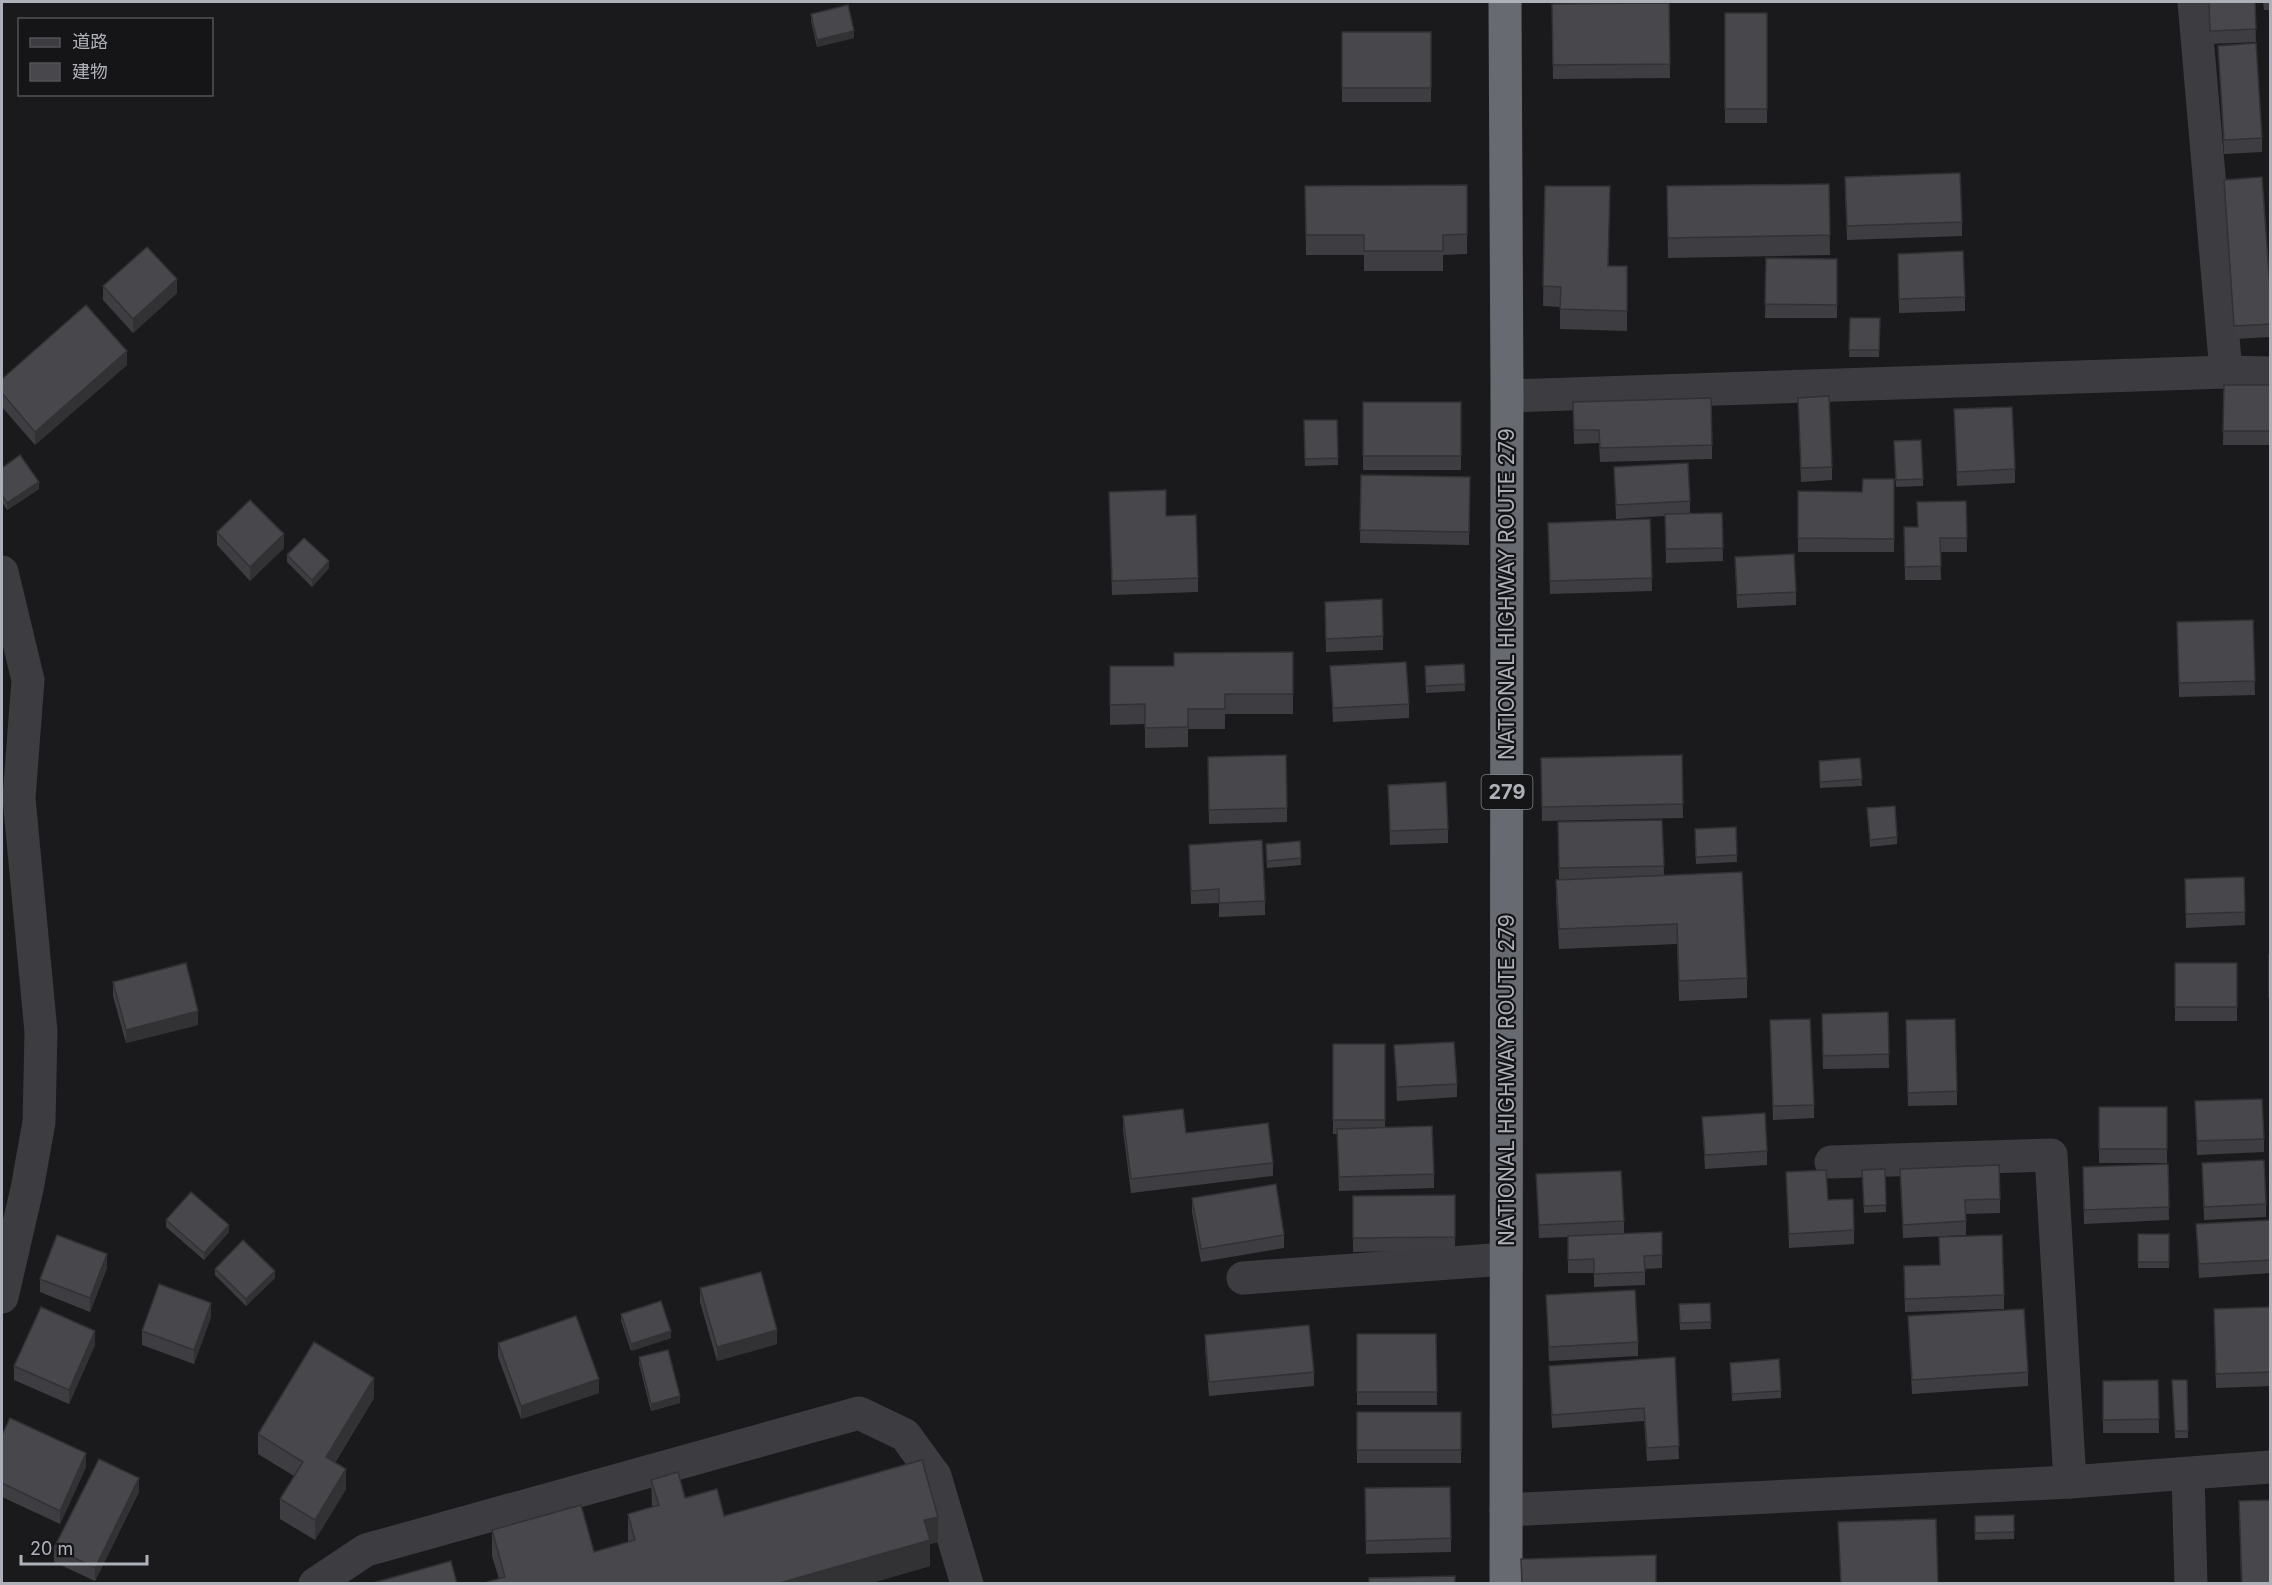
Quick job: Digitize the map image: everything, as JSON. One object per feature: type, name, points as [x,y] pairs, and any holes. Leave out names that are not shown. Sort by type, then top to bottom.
[{"type":"highway","name":"NATIONAL HIGHWAY ROUTE 279","points":[[1505,2],[1508,396],[1506,1584]]},
{"type":"street","points":[[2194,2],[2226,372]]},
{"type":"street","points":[[1508,396],[2271,372]]},
{"type":"street","points":[[2,572],[28,680],[19,798],[41,1032],[39,1122],[27,1189],[2,1297]]},
{"type":"street","points":[[1831,1162],[2051,1155],[2070,1482]]},
{"type":"street","points":[[1243,1278],[1506,1259]]},
{"type":"street","points":[[315,1584],[366,1550],[859,1413],[905,1436],[935,1476],[967,1584]]},
{"type":"street","points":[[1506,1510],[2070,1482],[2188,1475],[2271,1467]]},
{"type":"street","points":[[2188,1475],[2191,1584]]},
{"type":"building","points":[[2209,2],[2255,2],[2256,29],[2210,31]]},
{"type":"building","points":[[1669,3],[1670,64],[1553,65],[1552,4]]},
{"type":"building","points":[[848,5],[854,31],[817,40],[811,14]]},
{"type":"building","points":[[1725,13],[1767,13],[1767,109],[1725,109]]},
{"type":"building","points":[[1342,32],[1431,32],[1431,88],[1342,88]]},
{"type":"building","points":[[2256,43],[2262,138],[2224,140],[2218,46]]},
{"type":"building","points":[[1960,173],[1962,222],[1847,226],[1845,177]]},
{"type":"building","points":[[2262,177],[2271,324],[2234,326],[2224,180]]},
{"type":"building","points":[[1829,184],[1830,235],[1668,238],[1667,186]]},
{"type":"building","points":[[1467,185],[1467,234],[1443,235],[1443,251],[1364,251],[1364,235],[1306,235],[1305,186]]},
{"type":"building","points":[[1545,186],[1610,186],[1608,266],[1627,266],[1627,311],[1560,309],[1561,287],[1543,286]]},
{"type":"building","points":[[147,247],[177,279],[133,319],[103,286]]},
{"type":"building","points":[[1963,251],[1965,297],[1899,299],[1898,254]]},
{"type":"building","points":[[1766,258],[1837,259],[1837,305],[1765,304]]},
{"type":"building","points":[[86,305],[127,351],[35,432],[2,393],[2,379]]},
{"type":"building","points":[[1850,318],[1880,318],[1879,350],[1849,350]]},
{"type":"building","points":[[2224,385],[2271,385],[2271,431],[2223,431]]},
{"type":"building","points":[[1829,396],[1832,467],[1801,468],[1798,398]]},
{"type":"building","points":[[1711,398],[1712,445],[1600,448],[1599,430],[1574,430],[1573,402]]},
{"type":"building","points":[[1363,402],[1461,402],[1461,456],[1363,456]]},
{"type":"building","points":[[2012,407],[2015,469],[1957,472],[1954,409]]},
{"type":"building","points":[[1304,420],[1337,420],[1338,458],[1305,459]]},
{"type":"building","points":[[1921,440],[1923,479],[1896,480],[1894,441]]},
{"type":"building","points":[[20,455],[39,482],[7,503],[2,495],[2,468]]},
{"type":"building","points":[[1688,463],[1690,501],[1616,505],[1614,467]]},
{"type":"building","points":[[1361,475],[1470,477],[1469,532],[1360,530]]},
{"type":"building","points":[[1863,479],[1894,479],[1894,539],[1798,538],[1798,491],[1862,492]]},
{"type":"building","points":[[1166,490],[1166,516],[1196,515],[1198,578],[1112,581],[1109,492]]},
{"type":"building","points":[[250,500],[284,534],[250,567],[217,532]]},
{"type":"building","points":[[1966,501],[1967,538],[1940,538],[1941,566],[1905,567],[1904,527],[1918,527],[1917,502]]},
{"type":"building","points":[[1722,513],[1723,548],[1666,549],[1665,514]]},
{"type":"building","points":[[1650,519],[1652,578],[1550,581],[1548,523]]},
{"type":"building","points":[[304,538],[329,561],[312,580],[287,555]]},
{"type":"building","points":[[1794,554],[1796,592],[1737,595],[1735,557]]},
{"type":"building","points":[[1382,599],[1383,636],[1326,639],[1325,602]]},
{"type":"building","points":[[2253,620],[2255,681],[2179,683],[2177,622]]},
{"type":"building","points":[[1293,652],[1293,694],[1225,694],[1225,709],[1188,709],[1188,727],[1145,728],[1145,704],[1110,705],[1110,666],[1174,666],[1174,653]]},
{"type":"building","points":[[1406,662],[1409,704],[1333,708],[1330,666]]},
{"type":"building","points":[[1464,664],[1465,684],[1426,686],[1425,666]]},
{"type":"building","points":[[1286,755],[1287,808],[1209,810],[1208,757]]},
{"type":"building","points":[[1682,755],[1683,804],[1542,807],[1541,758]]},
{"type":"building","points":[[1860,758],[1862,779],[1820,782],[1819,761]]},
{"type":"building","points":[[1446,782],[1448,829],[1390,831],[1388,785]]},
{"type":"building","points":[[1895,806],[1897,837],[1870,840],[1867,808]]},
{"type":"building","points":[[1662,820],[1664,866],[1559,868],[1558,822]]},
{"type":"building","points":[[1736,827],[1737,855],[1696,857],[1695,829]]},
{"type":"building","points":[[1262,840],[1265,901],[1219,903],[1219,889],[1191,891],[1189,845]]},
{"type":"building","points":[[1300,841],[1301,858],[1267,861],[1266,844]]},
{"type":"building","points":[[1742,872],[1747,978],[1679,981],[1677,924],[1559,929],[1556,880]]},
{"type":"building","points":[[2244,877],[2245,912],[2186,914],[2185,879]]},
{"type":"building","points":[[2269,955],[2271,955],[2271,997],[2269,997]]},
{"type":"building","points":[[186,963],[198,1011],[126,1030],[113,982]]},
{"type":"building","points":[[2175,963],[2237,963],[2237,1007],[2175,1007]]},
{"type":"building","points":[[1888,1012],[1889,1054],[1823,1056],[1822,1014]]},
{"type":"building","points":[[1810,1019],[1814,1105],[1773,1106],[1770,1020]]},
{"type":"building","points":[[1955,1019],[1957,1091],[1908,1093],[1906,1020]]},
{"type":"building","points":[[1454,1042],[1457,1084],[1397,1087],[1394,1045]]},
{"type":"building","points":[[1333,1044],[1385,1044],[1385,1120],[1333,1120]]},
{"type":"building","points":[[2262,1099],[2264,1139],[2197,1141],[2195,1101]]},
{"type":"building","points":[[2099,1107],[2167,1107],[2167,1149],[2099,1149]]},
{"type":"building","points":[[1183,1109],[1186,1133],[1268,1123],[1273,1163],[1131,1179],[1123,1116]]},
{"type":"building","points":[[1765,1113],[1767,1151],[1705,1155],[1702,1117]]},
{"type":"building","points":[[1432,1126],[1434,1174],[1339,1177],[1337,1129]]},
{"type":"building","points":[[2264,1160],[2266,1204],[2204,1207],[2202,1163]]},
{"type":"building","points":[[2168,1164],[2169,1207],[2084,1210],[2083,1167]]},
{"type":"building","points":[[1999,1165],[2000,1199],[1965,1200],[1966,1221],[1903,1225],[1900,1169]]},
{"type":"building","points":[[1885,1169],[1886,1205],[1864,1206],[1862,1170]]},
{"type":"building","points":[[1826,1170],[1828,1200],[1853,1199],[1854,1230],[1789,1234],[1786,1172]]},
{"type":"building","points":[[1621,1171],[1624,1221],[1539,1225],[1536,1174]]},
{"type":"building","points":[[1276,1184],[1284,1235],[1201,1249],[1192,1198]]},
{"type":"building","points":[[191,1192],[229,1225],[204,1253],[166,1220]]},
{"type":"building","points":[[1455,1195],[1455,1237],[1353,1238],[1353,1196]]},
{"type":"building","points":[[2271,1220],[2271,1260],[2199,1264],[2196,1224]]},
{"type":"building","points":[[1662,1232],[1662,1255],[1644,1256],[1645,1272],[1594,1274],[1594,1259],[1568,1260],[1568,1236]]},
{"type":"building","points":[[2138,1234],[2169,1234],[2169,1262],[2138,1262]]},
{"type":"building","points":[[57,1235],[107,1254],[90,1298],[40,1279]]},
{"type":"building","points":[[2002,1235],[2004,1295],[1905,1299],[1904,1266],[1940,1265],[1939,1237]]},
{"type":"building","points":[[243,1240],[275,1271],[246,1299],[215,1269]]},
{"type":"building","points":[[761,1272],[777,1330],[717,1347],[700,1288]]},
{"type":"building","points":[[159,1284],[211,1303],[194,1350],[142,1331]]},
{"type":"building","points":[[1635,1290],[1638,1342],[1549,1347],[1546,1295]]},
{"type":"building","points":[[661,1301],[671,1331],[631,1344],[621,1314]]},
{"type":"building","points":[[1710,1303],[1711,1322],[1680,1323],[1679,1304]]},
{"type":"building","points":[[41,1307],[95,1331],[69,1390],[14,1366]]},
{"type":"building","points":[[2271,1307],[2271,1372],[2216,1374],[2214,1309]]},
{"type":"building","points":[[2024,1309],[2028,1372],[1912,1380],[1908,1316]]},
{"type":"building","points":[[576,1316],[599,1379],[521,1406],[498,1343]]},
{"type":"building","points":[[1309,1325],[1314,1372],[1209,1382],[1205,1335]]},
{"type":"building","points":[[1357,1334],[1436,1334],[1437,1392],[1357,1392]]},
{"type":"building","points":[[314,1342],[374,1378],[326,1457],[346,1469],[315,1520],[280,1499],[303,1462],[258,1434]]},
{"type":"building","points":[[668,1350],[680,1396],[651,1404],[639,1357]]},
{"type":"building","points":[[1675,1357],[1679,1446],[1647,1448],[1644,1408],[1552,1415],[1549,1366]]},
{"type":"building","points":[[1779,1359],[1781,1391],[1732,1394],[1730,1363]]},
{"type":"building","points":[[2158,1380],[2159,1419],[2103,1420],[2103,1381]]},
{"type":"building","points":[[2172,1380],[2187,1380],[2188,1431],[2175,1431]]},
{"type":"building","points":[[1357,1412],[1461,1412],[1461,1450],[1357,1450]]},
{"type":"building","points":[[10,1418],[86,1453],[60,1511],[2,1483],[2,1435]]},
{"type":"building","points":[[99,1459],[139,1478],[95,1568],[54,1548]]},
{"type":"building","points":[[922,1460],[938,1517],[924,1520],[930,1540],[776,1584],[487,1584],[487,1582],[505,1577],[492,1530],[581,1505],[594,1552],[635,1540],[628,1514],[659,1505],[651,1480],[678,1472],[685,1498],[717,1489],[724,1516]]},
{"type":"building","points":[[1450,1487],[1451,1538],[1366,1541],[1365,1488]]},
{"type":"building","points":[[2271,1500],[2271,1584],[2242,1584],[2239,1501]]},
{"type":"building","points":[[2014,1515],[2014,1532],[1975,1533],[1975,1516]]},
{"type":"building","points":[[1936,1519],[1938,1584],[1841,1584],[1838,1522]]},
{"type":"building","points":[[1656,1555],[1656,1584],[1522,1584],[1521,1559]]},
{"type":"building","points":[[451,1561],[457,1584],[369,1584]]},
{"type":"building","points":[[1455,1576],[1455,1584],[1369,1584],[1369,1578]]}]
